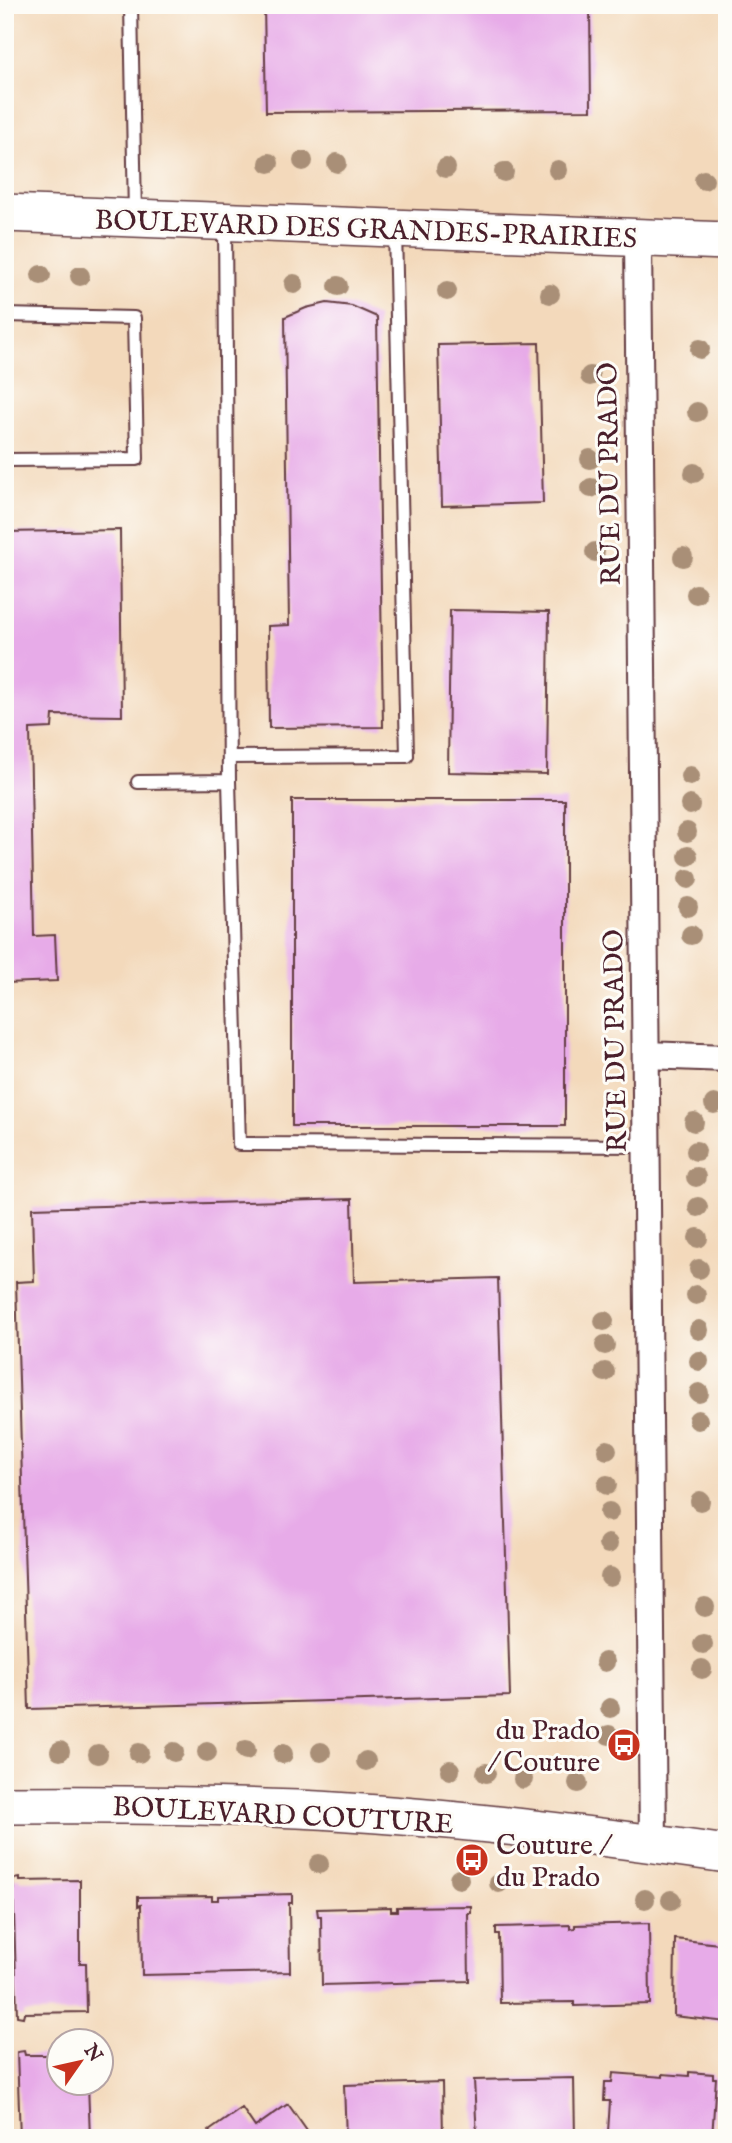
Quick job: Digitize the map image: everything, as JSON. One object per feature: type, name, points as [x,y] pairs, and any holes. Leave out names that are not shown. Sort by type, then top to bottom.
[{"type":"main road","name":"BOULEVARD DES GRANDES-PRAIRIES","points":[[5,213],[727,241]]},
{"type":"main road","name":"BOULEVARD COUTURE","points":[[5,1805],[113,1804],[299,1810],[455,1822],[653,1843],[727,1854]]},
{"type":"street","name":"RUE DU PRADO","points":[[638,239],[653,1843]]},
{"type":"street","points":[[646,1055],[727,1058]]},
{"type":"lane","points":[[131,5],[135,218]]},
{"type":"lane","points":[[225,222],[229,781],[239,1144],[647,1146]]},
{"type":"lane","points":[[229,757],[407,756],[395,230]]},
{"type":"lane","points":[[5,315],[134,318],[137,459],[5,460]]},
{"type":"lane","points":[[138,782],[229,781]]},
{"type":"building","points":[[264,5],[590,5],[591,110],[266,112]]},
{"type":"building","points":[[327,303],[352,306],[377,317],[383,727],[269,728],[268,626],[289,625],[285,317]]},
{"type":"building","points":[[539,343],[543,503],[442,506],[438,345]]},
{"type":"building","points":[[120,530],[122,716],[53,715],[52,728],[30,729],[34,936],[55,935],[57,981],[5,983],[5,532]]},
{"type":"building","points":[[450,610],[549,612],[547,774],[448,772]]},
{"type":"building","points":[[292,800],[565,800],[565,1126],[292,1126]]},
{"type":"building","points":[[352,1199],[354,1282],[498,1278],[510,1696],[29,1709],[16,1282],[34,1281],[32,1208]]},
{"type":"building","points":[[20,1878],[20,1881],[80,1880],[80,1963],[86,1963],[87,2012],[24,2013],[23,2017],[17,2016],[13,1879]]},
{"type":"building","points":[[292,1894],[292,1903],[289,1903],[290,1972],[142,1975],[141,1905],[138,1906],[138,1897],[212,1896],[212,1900],[218,1900],[218,1896]]},
{"type":"building","points":[[471,1906],[471,1913],[468,1913],[469,1981],[322,1985],[321,1916],[318,1916],[317,1909],[391,1907],[391,1911],[397,1911],[397,1907]]},
{"type":"building","points":[[649,1923],[650,2004],[574,2006],[574,2002],[500,2003],[499,1934],[496,1934],[496,1927],[570,1925],[570,1929],[575,1928],[575,1925]]},
{"type":"building","points":[[675,1939],[727,1945],[727,2022],[674,2016]]},
{"type":"building","points":[[24,2051],[25,2055],[46,2055],[46,2098],[89,2098],[90,2138],[20,2138],[17,2052]]},
{"type":"building","points":[[689,2072],[713,2074],[713,2078],[716,2078],[712,2138],[604,2138],[605,2132],[608,2132],[610,2101],[604,2101],[605,2082],[612,2082],[613,2073],[663,2077],[663,2074],[689,2076]]},
{"type":"building","points":[[574,2078],[575,2138],[477,2138],[474,2080]]},
{"type":"building","points":[[442,2082],[443,2138],[346,2138],[344,2085]]},
{"type":"building","points":[[288,2104],[312,2138],[213,2138],[209,2131],[242,2108],[255,2127]]},
{"type":"place","name":"du Prado / Couture","points":[[624,1745]]},
{"type":"place","name":"Couture / du Prado","points":[[472,1860]]}]
